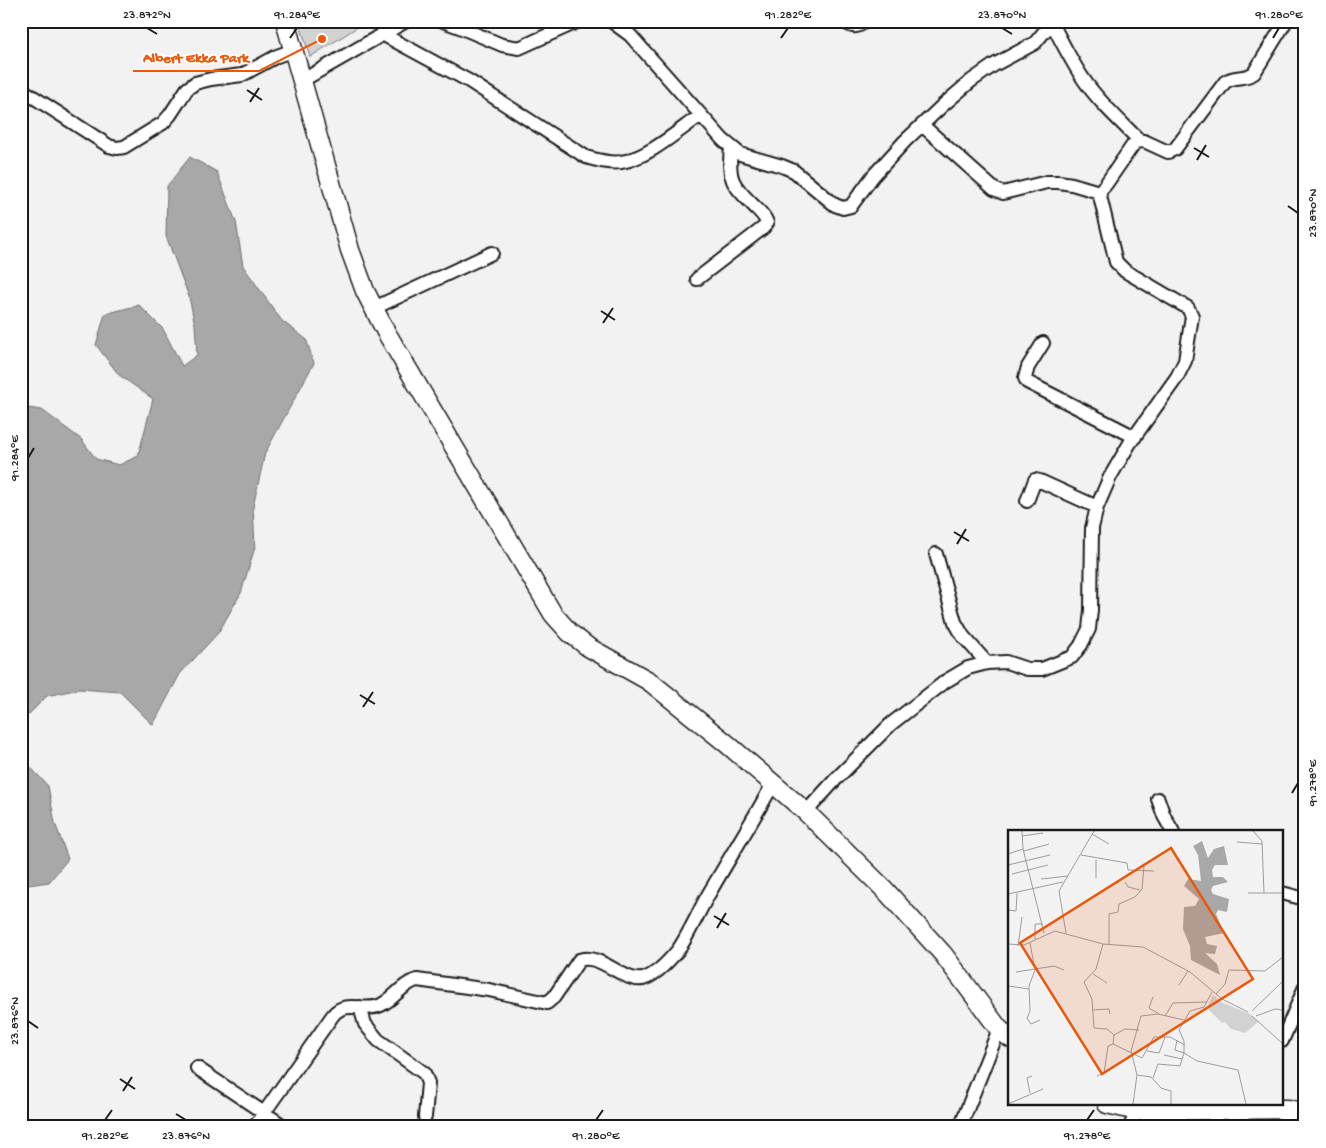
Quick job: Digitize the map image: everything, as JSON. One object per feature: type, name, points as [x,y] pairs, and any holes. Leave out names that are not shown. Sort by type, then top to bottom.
[{"type":"street","points":[[285,21],[350,250],[365,291],[426,400],[553,614],[570,633],[588,647],[649,681],[726,742],[806,812],[885,890],[944,954],[1005,1034],[960,1127]]},
{"type":"street","points":[[303,80],[406,21]]},
{"type":"street","points":[[443,21],[502,45],[519,48],[579,21]]},
{"type":"street","points":[[611,21],[630,35],[731,147],[740,154],[782,166],[794,172],[836,205],[843,208],[851,206],[873,176],[905,141],[971,81],[994,65],[1034,43],[1052,22],[1083,80],[1101,102],[1139,140],[1168,152],[1176,149],[1229,78],[1247,78],[1254,73],[1286,21]]},
{"type":"street","points":[[844,21],[853,27],[858,27],[866,21]]},
{"type":"street","points":[[382,34],[469,81],[586,157],[593,159],[620,162],[632,159],[654,148],[701,115]]},
{"type":"street","points":[[21,89],[110,146],[124,147],[163,123],[187,89],[195,83],[242,75],[277,56],[294,50]]},
{"type":"street","points":[[922,125],[994,189],[1003,193],[1047,182],[1072,184],[1099,192]]},
{"type":"street","points":[[1099,192],[1135,142],[1139,140]]},
{"type":"street","points":[[697,279],[767,223],[765,217],[739,191],[733,182],[729,170],[731,147]]},
{"type":"street","points":[[806,812],[891,724],[946,681],[968,668],[987,663],[1006,662],[1027,669],[1042,670],[1072,657],[1089,629],[1092,528],[1097,507],[1110,477],[1185,362],[1192,316],[1188,308],[1125,271],[1116,262],[1099,192]]},
{"type":"street","points":[[374,308],[492,253]]},
{"type":"street","points":[[1043,343],[1028,367],[1025,378],[1027,382],[1135,437]]},
{"type":"street","points":[[1027,501],[1035,480],[1097,507]]},
{"type":"street","points":[[936,554],[955,622],[963,636],[987,663]]},
{"type":"street","points":[[254,1127],[337,1010],[343,1007],[373,1007],[382,1005],[408,982],[417,980],[489,990],[547,1003],[554,998],[579,960],[586,957],[594,959],[632,978],[642,979],[650,975],[665,964],[678,949],[773,784]]},
{"type":"street","points":[[1158,799],[1172,830]]},
{"type":"street","points":[[1284,894],[1305,899]]},
{"type":"street","points":[[1284,1036],[1305,986]]},
{"type":"street","points":[[360,1007],[365,1024],[378,1040],[424,1072],[428,1083],[425,1117]]},
{"type":"street","points":[[197,1068],[285,1127]]},
{"type":"street","points":[[1110,1106],[1133,1119],[1215,1118],[1264,1107],[1293,1116]]},
{"type":"shaded area","points":[[299,21],[367,21],[310,57]]},
{"type":"shaded area","points":[[190,157],[217,172],[236,222],[243,266],[282,321],[306,339],[314,363],[265,453],[253,507],[255,547],[241,593],[218,633],[180,674],[153,725],[120,692],[79,689],[47,696],[24,719],[22,758],[48,786],[55,823],[68,859],[49,882],[21,886],[21,407],[42,410],[82,440],[96,459],[119,465],[138,456],[153,399],[119,375],[96,345],[105,314],[139,305],[163,329],[182,366],[197,355],[195,325],[189,297],[166,236],[167,186]]},
{"type":"place","name":"Albert Ekka Park","points":[[322,39]]}]
